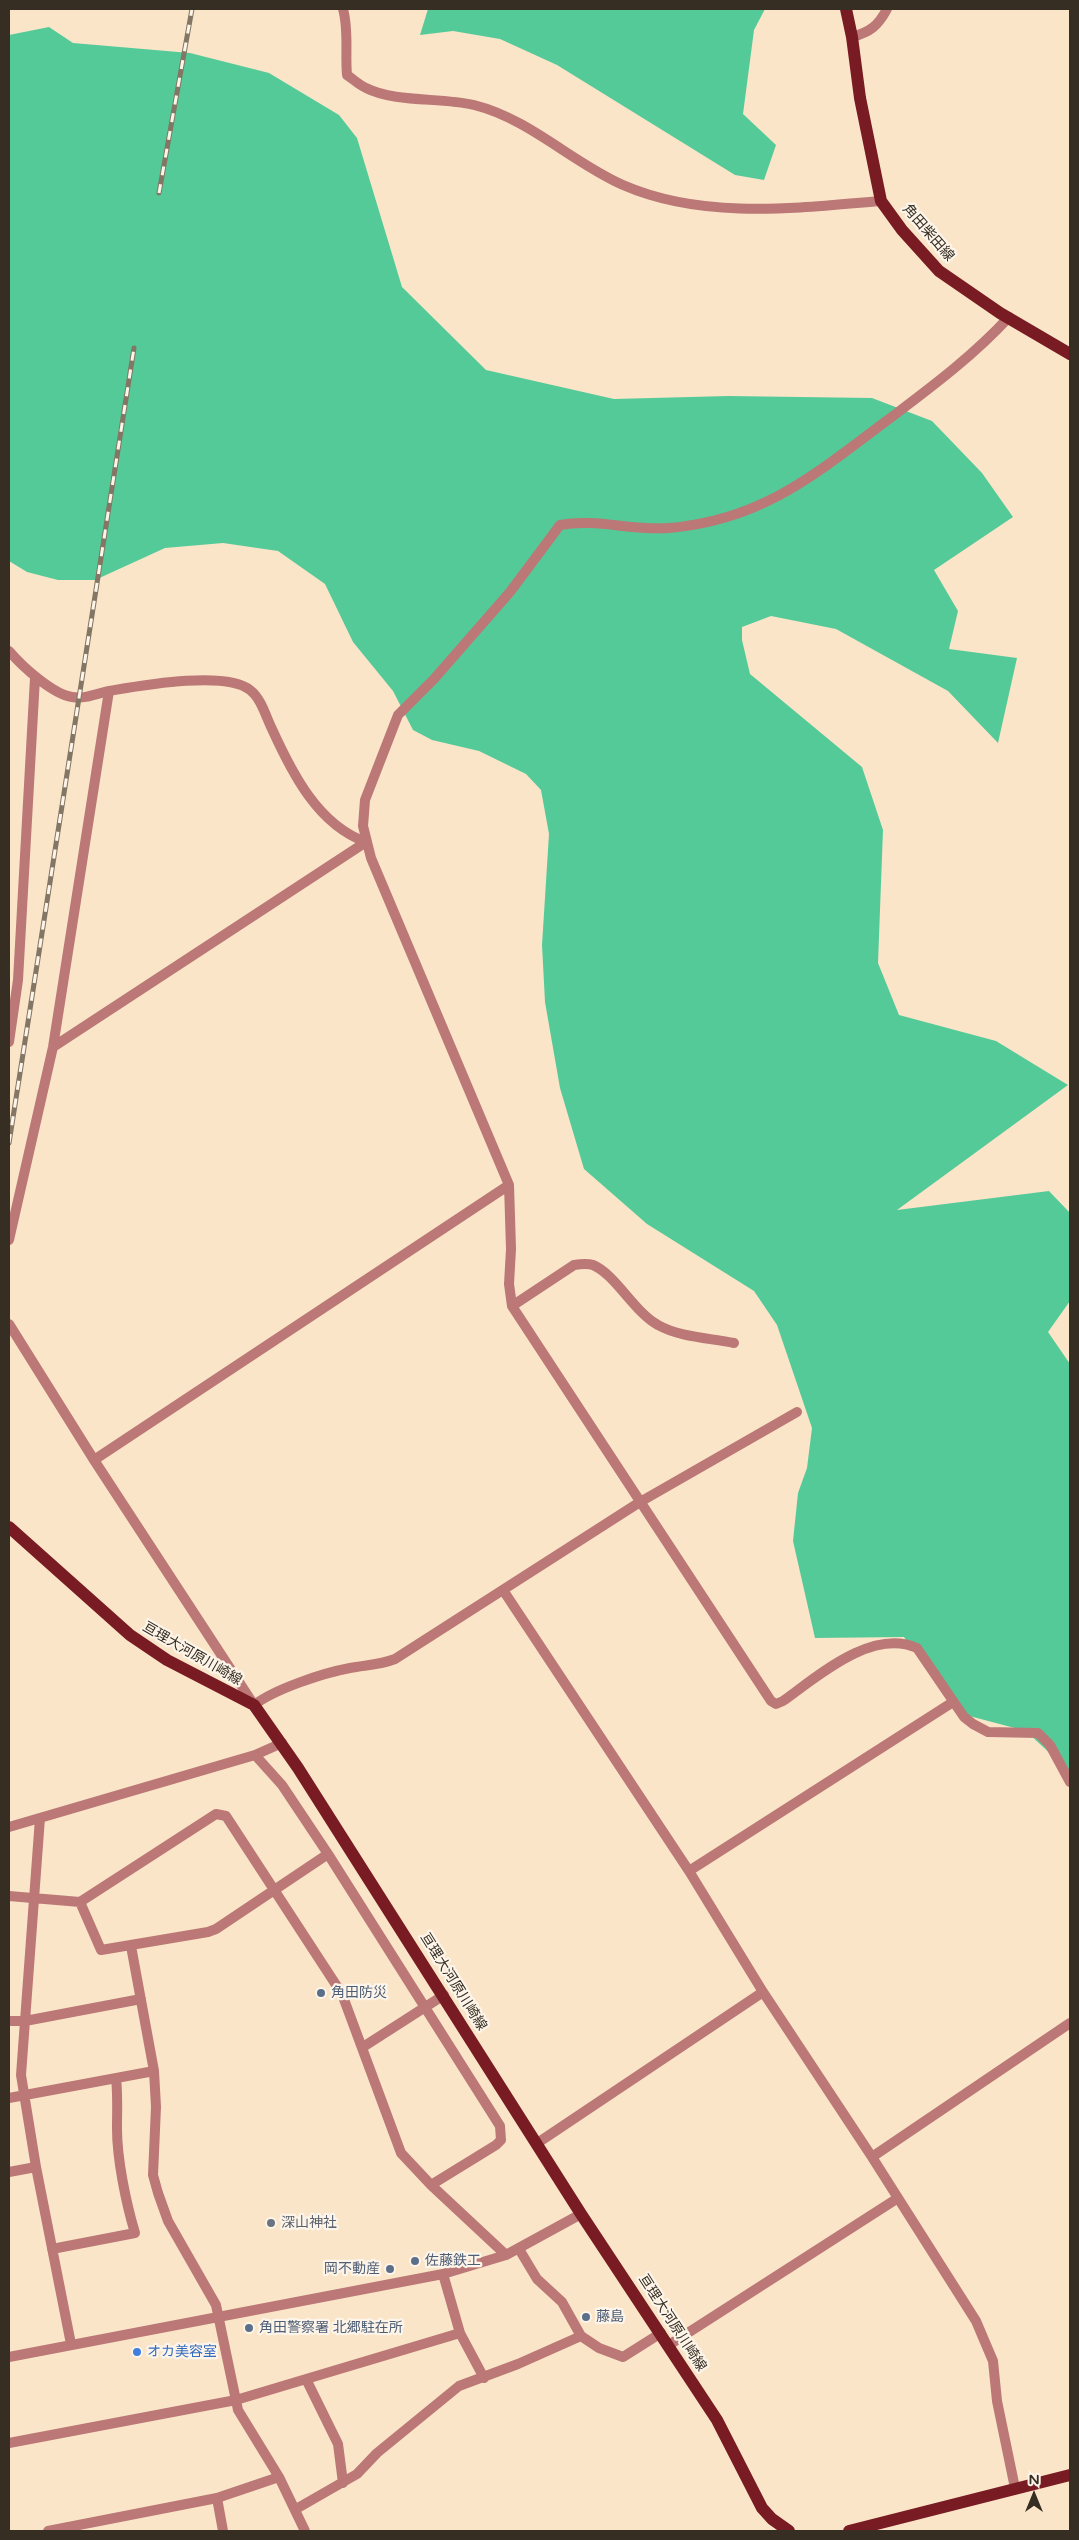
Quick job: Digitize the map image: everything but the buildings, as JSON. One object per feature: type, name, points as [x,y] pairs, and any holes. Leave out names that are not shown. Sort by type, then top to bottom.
[{"type":"main road","name":"角田柴田線","points":[[846,9],[852,37],[860,98],[881,201],[902,230],[939,271],[1070,354]]},
{"type":"main road","name":"亘理大河原川崎線","points":[[9,1526],[130,1635],[167,1660],[254,1706],[444,1995],[536,2144],[717,2420],[762,2508],[784,2530]]},
{"type":"main road","points":[[850,2531],[1070,2475]]},
{"type":"street","points":[[343,9],[347,22],[345,55],[347,75],[364,88],[381,94],[474,105],[493,112],[522,123],[570,156],[624,185],[664,198],[696,204],[733,207],[809,207],[881,201]]},
{"type":"street","points":[[852,37],[871,31],[881,20],[887,9]]},
{"type":"street","points":[[1009,317],[986,341],[931,389],[817,474],[759,506],[710,521],[669,528],[636,528],[583,523],[560,525],[510,592],[434,679],[398,715],[365,800],[363,826],[366,842],[509,1185],[511,1249],[508,1284],[512,1306],[771,1701],[776,1704],[783,1701],[843,1659],[879,1645],[906,1643],[917,1648],[964,1717],[988,1732],[1004,1734],[1038,1733],[1050,1744],[1070,1782]]},
{"type":"street","points":[[9,651],[36,678],[70,697],[90,698],[109,692],[212,680],[228,682],[250,689],[298,781],[312,801],[352,837],[366,842]]},
{"type":"street","points":[[9,1042],[18,980],[36,678]]},
{"type":"street","points":[[9,1240],[53,1047],[109,692]]},
{"type":"street","points":[[53,1047],[366,842]]},
{"type":"street","points":[[9,986],[18,980]]},
{"type":"street","points":[[94,1460],[509,1185]]},
{"type":"street","points":[[512,1306],[574,1265],[594,1265],[658,1325],[671,1330],[734,1343]]},
{"type":"street","points":[[9,1324],[94,1460],[254,1706],[267,1695],[338,1670],[366,1664],[382,1664],[395,1659],[435,1631],[503,1590],[640,1502],[797,1412]]},
{"type":"street","points":[[503,1590],[689,1871],[764,1992],[976,2321],[993,2360],[998,2401],[1015,2488]]},
{"type":"street","points":[[689,1871],[953,1702]]},
{"type":"street","points":[[9,1827],[255,1754],[279,1744]]},
{"type":"street","points":[[255,1754],[282,1785],[328,1854],[426,2006],[500,2126],[502,2134],[496,2145],[431,2185]]},
{"type":"street","points":[[9,1896],[80,1902],[216,1814],[226,1816],[342,1994],[401,2153],[431,2185],[506,2255]]},
{"type":"street","points":[[40,1818],[21,2063],[24,2095],[36,2167],[71,2344]]},
{"type":"street","points":[[80,1902],[101,1950],[131,1946],[216,1929],[328,1854]]},
{"type":"street","points":[[131,1946],[154,2071],[156,2107],[154,2175],[158,2193],[168,2221],[216,2305],[220,2316],[238,2410],[279,2477],[305,2531]]},
{"type":"street","points":[[536,2144],[764,1992]]},
{"type":"street","points":[[362,2047],[444,1995]]},
{"type":"street","points":[[9,2020],[25,2021],[141,1999]]},
{"type":"street","points":[[872,2157],[1070,2023]]},
{"type":"street","points":[[9,2098],[154,2071]]},
{"type":"street","points":[[52,2250],[135,2233],[128,2209],[117,2130],[119,2099],[116,2078]]},
{"type":"street","points":[[9,2172],[36,2167]]},
{"type":"street","points":[[669,2345],[898,2198]]},
{"type":"street","points":[[9,2357],[443,2274],[506,2255],[581,2214]]},
{"type":"street","points":[[518,2249],[537,2279],[562,2302],[582,2336],[599,2348],[623,2357],[659,2334]]},
{"type":"street","points":[[443,2274],[460,2333],[484,2378]]},
{"type":"street","points":[[9,2442],[236,2400],[460,2333]]},
{"type":"street","points":[[296,2509],[357,2474],[377,2453],[458,2386],[484,2378],[582,2336]]},
{"type":"street","points":[[306,2379],[334,2432],[338,2444],[344,2483]]},
{"type":"street","points":[[48,2531],[216,2498],[279,2477]]},
{"type":"street","points":[[216,2498],[223,2531]]},
{"type":"green space","points":[[428,9],[765,9],[754,30],[743,114],[776,145],[764,180],[735,175],[557,65],[500,39],[453,31],[420,35]]},
{"type":"green space","points":[[49,27],[73,43],[190,53],[269,73],[339,115],[357,138],[402,287],[486,370],[614,399],[728,396],[872,398],[932,421],[982,473],[1013,517],[934,570],[958,611],[949,649],[1017,658],[998,743],[948,691],[836,629],[771,616],[742,627],[742,640],[750,674],[862,767],[883,830],[878,963],[899,1015],[996,1041],[1068,1085],[897,1210],[1049,1191],[1070,1213],[1070,1301],[1048,1332],[1070,1364],[1070,1772],[1026,1731],[958,1713],[904,1637],[815,1638],[793,1541],[798,1493],[807,1468],[812,1428],[777,1325],[754,1291],[647,1224],[584,1169],[560,1088],[545,1002],[542,945],[549,834],[541,790],[526,774],[479,751],[432,740],[413,730],[393,691],[353,642],[325,584],[278,551],[223,543],[165,548],[95,580],[58,580],[27,572],[9,561],[9,35]]},
{"type":"railway","points":[[159,193],[192,9]]},
{"type":"railway","points":[[9,1143],[134,348]]},
{"type":"place","name":"角田防災","points":[[321,1993]]},
{"type":"place","name":"深山神社","points":[[271,2223]]},
{"type":"place","name":"佐藤鉄工","points":[[415,2261]]},
{"type":"place","name":"岡不動産","points":[[390,2269]]},
{"type":"place","name":"藤島","points":[[586,2317]]},
{"type":"place","name":"角田警察署 北郷駐在所","points":[[249,2328]]},
{"type":"place","name":"オカ美容室","points":[[137,2352]]}]
